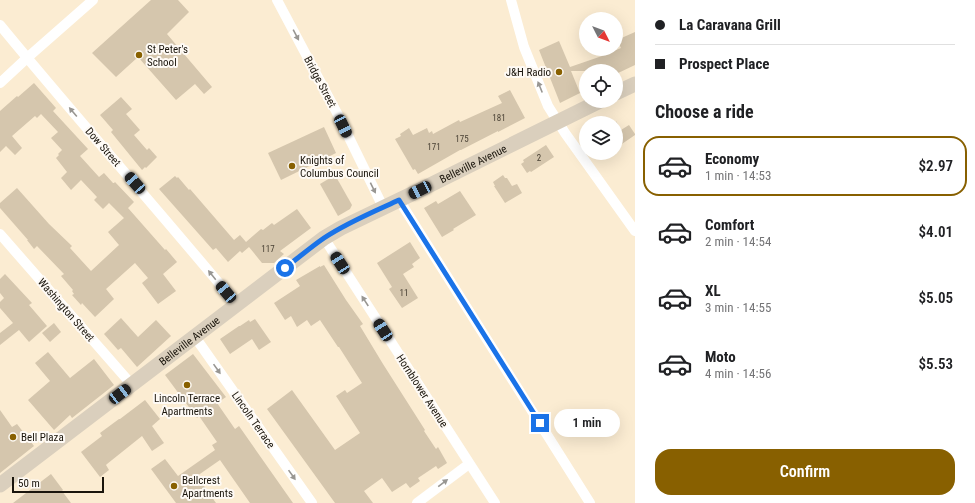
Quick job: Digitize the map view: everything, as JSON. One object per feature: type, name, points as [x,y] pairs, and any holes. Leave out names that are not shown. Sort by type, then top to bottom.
[{"type":"main road","points":[[623,90],[635,84]]},
{"type":"main road","name":"Belleville Avenue","points":[[0,485],[324,238],[383,207],[586,108]]},
{"type":"street","points":[[0,83],[93,0]]},
{"type":"street","name":"Bridge Street","points":[[277,0],[337,113],[383,207]]},
{"type":"street","points":[[511,0],[524,47],[548,106],[557,122],[635,231]]},
{"type":"street","name":"Dow Street","points":[[0,24],[27,58],[169,223],[237,305]]},
{"type":"street","points":[[399,200],[590,503]]},
{"type":"street","name":"Washington Street","points":[[0,234],[132,385]]},
{"type":"street","name":"Hornblower Avenue","points":[[324,238],[495,503]]},
{"type":"street","name":"Lincoln Terrace","points":[[195,337],[312,503]]},
{"type":"street","points":[[416,503],[469,464]]},
{"type":"building","name":"St Peter's School","points":[[151,0],[178,0],[189,12],[167,34],[212,87],[204,94],[195,84],[176,100],[138,57],[116,77],[92,53]]},
{"type":"building","name":"J&H Radio","points":[[635,32],[635,65],[623,71],[623,64],[579,64],[579,71],[571,71],[579,94],[560,103],[539,50],[559,41],[570,67],[602,56],[623,56],[623,37]]},
{"type":"building","points":[[34,83],[56,108],[53,111],[88,149],[80,156],[99,177],[104,173],[134,202],[128,208],[177,262],[163,274],[176,291],[158,304],[142,283],[148,278],[135,263],[106,289],[114,299],[95,317],[72,295],[74,294],[72,291],[73,290],[61,276],[64,274],[37,246],[34,249],[0,208],[0,203],[17,188],[49,224],[72,246],[70,248],[91,271],[119,245],[108,232],[124,218],[109,203],[103,209],[94,200],[97,197],[81,180],[71,190],[61,178],[67,172],[56,158],[62,150],[51,138],[58,132],[41,114],[37,118],[35,116],[12,136],[22,148],[15,155],[6,146],[0,152],[0,111]]},
{"type":"building","points":[[510,90],[525,118],[460,150],[418,174],[415,169],[413,170],[395,139],[401,136],[400,134],[409,128],[413,135],[427,128],[429,133],[432,131],[433,134],[459,120],[460,122],[502,103],[498,96]]},
{"type":"building","points":[[121,97],[132,109],[126,114],[140,130],[134,135],[147,150],[149,148],[157,157],[142,170],[111,132],[113,130],[100,115]]},
{"type":"building","points":[[629,125],[635,135],[623,143],[623,129]]},
{"type":"building","name":"Knights of Columbus Council","points":[[324,127],[336,153],[281,180],[268,153]]},
{"type":"building","points":[[546,145],[554,157],[527,173],[521,164],[524,162],[523,160]]},
{"type":"building","points":[[335,175],[352,205],[350,209],[338,216],[320,184]]},
{"type":"building","points":[[503,175],[512,186],[517,184],[522,193],[505,203],[493,182]]},
{"type":"building","points":[[175,176],[177,178],[178,177],[189,190],[190,189],[234,240],[240,235],[246,242],[261,229],[263,230],[272,223],[274,225],[297,209],[311,228],[280,251],[284,254],[274,263],[262,263],[249,247],[242,253],[240,251],[228,262],[216,248],[213,250],[159,189]]},
{"type":"building","points":[[460,191],[476,215],[442,237],[424,208],[436,201],[438,204]]},
{"type":"building","points":[[410,242],[420,258],[412,264],[414,267],[403,274],[418,298],[402,308],[389,289],[392,287],[377,263]]},
{"type":"building","points":[[324,265],[363,324],[360,326],[425,430],[424,431],[436,449],[438,447],[447,463],[438,469],[436,466],[418,478],[420,481],[410,488],[406,483],[392,492],[382,478],[364,491],[373,503],[335,503],[267,409],[292,390],[335,450],[360,433],[336,396],[345,390],[347,393],[362,383],[339,347],[320,320],[311,326],[307,320],[297,327],[291,316],[285,320],[274,303],[300,286],[296,280]]},
{"type":"building","points":[[5,274],[32,303],[29,305],[47,326],[29,342],[19,330],[0,345],[0,333],[13,323],[0,308],[0,302],[4,298],[0,293],[0,279]]},
{"type":"building","points":[[121,318],[138,337],[156,320],[171,336],[137,367],[121,348],[118,350],[104,334]]},
{"type":"building","points":[[255,319],[271,342],[259,350],[252,339],[230,354],[220,339],[249,320],[250,322]]},
{"type":"building","points":[[54,323],[61,332],[50,342],[42,333]]},
{"type":"building","points":[[48,352],[70,378],[94,359],[114,385],[72,418],[70,415],[54,430],[28,400],[50,381],[35,363]]},
{"type":"building","points":[[193,354],[226,397],[217,403],[235,429],[239,426],[293,503],[250,503],[220,460],[197,476],[216,503],[176,503],[151,469],[165,459],[178,476],[215,450],[212,445],[217,442],[199,416],[197,418],[165,375]]},
{"type":"building","points":[[145,400],[160,419],[152,426],[164,443],[152,451],[142,436],[107,464],[106,465],[109,470],[100,477],[81,452],[102,436],[100,433]]},
{"type":"building","name":"Bell Plaza","points":[[0,410],[12,427],[17,424],[34,446],[0,473]]},
{"type":"building","points":[[51,474],[71,503],[13,503]]},
{"type":"place","name":"St Peter's School","points":[[139,55]]},
{"type":"place","name":"J&H Radio","points":[[559,72]]},
{"type":"place","name":"Knights of Columbus Council","points":[[292,166]]},
{"type":"place","name":"Lincoln Terrace Apartments","points":[[187,385]]},
{"type":"place","name":"Bell Plaza","points":[[13,437]]},
{"type":"place","name":"Bellcrest Apartments","points":[[174,486]]},
{"type":"route","points":[[285,268],[324,238],[341,228],[399,200],[540,423]]}]
